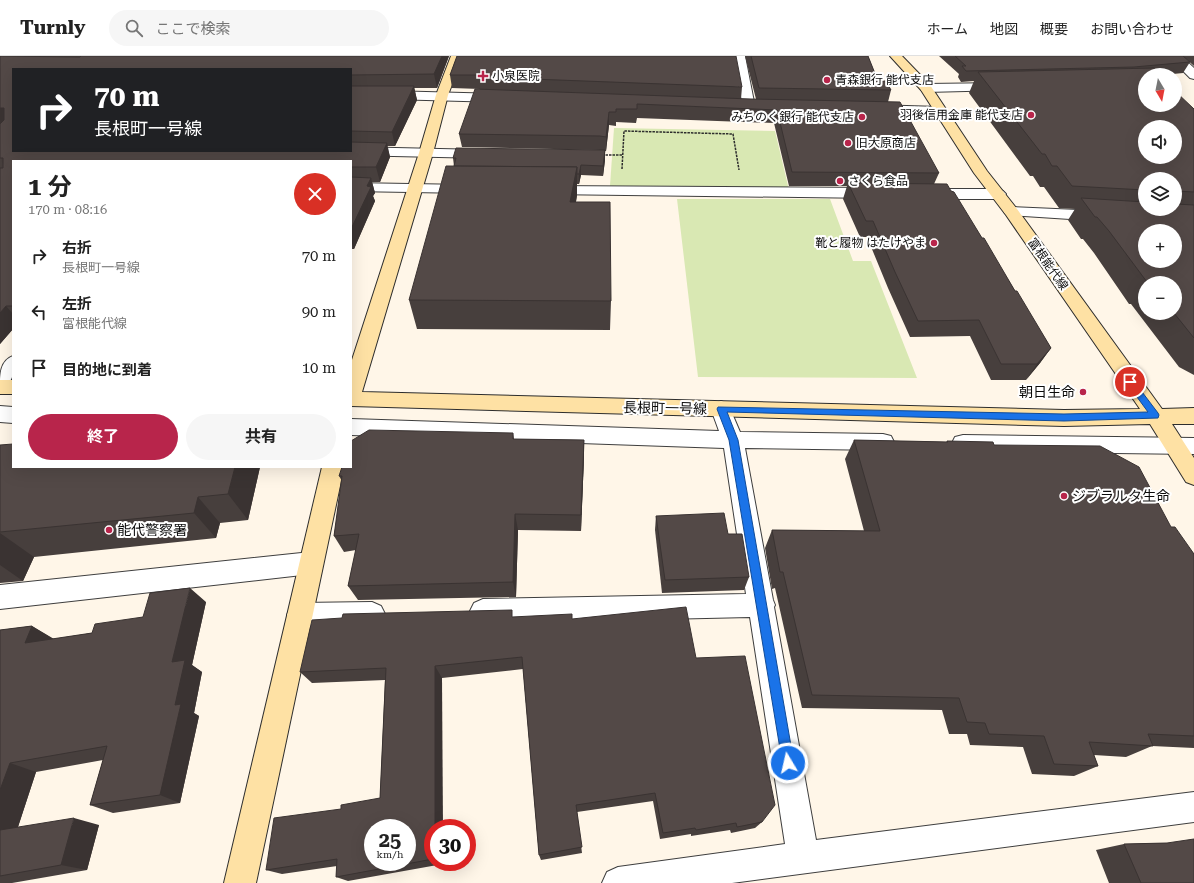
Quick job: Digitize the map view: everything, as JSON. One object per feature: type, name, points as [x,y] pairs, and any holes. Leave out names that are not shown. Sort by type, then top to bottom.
[{"type":"street","points":[[352,391],[426,153],[442,96],[457,56]]},
{"type":"street","points":[[739,56],[749,107]]},
{"type":"street","name":"富根能代線","points":[[896,56],[926,88],[981,173],[1012,212],[1154,415],[1194,476]]},
{"type":"street","points":[[1174,56],[1194,77]]},
{"type":"street","points":[[1182,79],[1194,77]]},
{"type":"street","points":[[926,88],[1017,87]]},
{"type":"street","points":[[352,94],[512,98]]},
{"type":"street","points":[[733,106],[765,107]]},
{"type":"street","points":[[859,109],[940,111]]},
{"type":"street","points":[[352,151],[497,154]]},
{"type":"street","points":[[352,186],[479,189]]},
{"type":"street","points":[[535,189],[890,193]]},
{"type":"street","points":[[914,193],[998,194]]},
{"type":"street","points":[[1012,212],[1115,217]]},
{"type":"street","points":[[0,381],[12,364]]},
{"type":"street","points":[[0,387],[12,387]]},
{"type":"street","name":"長根町一号線","points":[[352,400],[1064,418],[1154,415],[1194,416]]},
{"type":"street","points":[[721,409],[733,440],[762,605],[803,857]]},
{"type":"street","points":[[0,414],[12,414]]},
{"type":"street","points":[[352,427],[733,440],[901,442]]},
{"type":"street","points":[[941,442],[1194,446]]},
{"type":"street","points":[[240,883],[333,468]]},
{"type":"street","points":[[0,597],[311,563]]},
{"type":"street","points":[[460,612],[762,605]]},
{"type":"street","points":[[300,615],[396,613]]},
{"type":"street","points":[[618,883],[803,857],[1194,807]]},
{"type":"path","points":[[622,170],[624,132],[733,134],[739,172]]},
{"type":"path","points":[[600,155],[623,155]]},
{"type":"green space","points":[[614,128],[775,131],[789,190],[610,186]]},
{"type":"green space","points":[[677,199],[830,199],[853,261],[871,261],[917,378],[698,377]]},
{"type":"building","points":[[0,56],[442,56],[434,74],[352,75],[352,68],[12,68],[12,152],[352,152],[352,142],[387,143],[376,167],[352,167],[352,160],[12,160],[12,306],[6,306],[0,313],[0,168],[3,168],[3,158],[0,158],[0,124],[4,120],[4,108],[0,108]]},
{"type":"building","points":[[457,56],[736,56],[742,87],[479,77],[480,75],[450,75]]},
{"type":"building","points":[[751,56],[868,56],[878,81],[886,81],[891,90],[759,88]]},
{"type":"building","points":[[955,56],[1183,56],[1190,62],[1134,67],[966,71],[962,66],[966,66]]},
{"type":"building","points":[[1138,68],[1138,112],[1182,112],[1182,98],[1194,109],[1194,192],[1182,191],[1182,172],[1138,172],[1138,190],[1072,186],[1057,166],[1052,166],[1045,154],[1042,154],[978,72]]},
{"type":"building","points":[[352,86],[414,86],[392,132],[352,131]]},
{"type":"building","points":[[475,89],[751,99],[900,102],[939,173],[792,172],[777,110],[637,104],[637,109],[616,109],[616,112],[609,112],[606,137],[459,134]]},
{"type":"building","points":[[456,148],[605,150],[603,166],[581,165],[579,174],[577,174],[577,167],[454,166],[456,158],[453,158]]},
{"type":"building","points":[[446,166],[577,167],[570,202],[610,202],[611,301],[409,300]]},
{"type":"building","points":[[352,177],[371,178],[367,186],[371,187],[352,227]]},
{"type":"building","points":[[848,183],[947,184],[951,191],[954,192],[982,238],[984,238],[1051,348],[1037,364],[1001,364],[979,320],[918,321],[873,221],[866,221]]},
{"type":"building","points":[[1081,198],[1138,202],[1138,216],[1182,216],[1182,204],[1194,205],[1194,338],[1180,320],[1182,320],[1182,276],[1143,276],[1097,217],[1095,217]]},
{"type":"building","points":[[369,430],[513,433],[513,439],[584,440],[581,515],[515,514],[513,582],[348,586],[359,534],[334,536],[342,476],[339,476],[342,468],[352,468],[352,440]]},
{"type":"building","points":[[854,440],[993,442],[994,445],[1100,446],[1139,467],[1171,527],[1175,527],[1194,554],[1194,736],[1148,734],[1153,746],[1089,742],[1098,766],[1054,764],[1044,736],[989,734],[985,723],[967,722],[959,698],[812,695],[783,572],[780,572],[772,530],[880,531]]},
{"type":"building","points":[[12,444],[12,468],[235,468],[228,494],[198,497],[194,513],[0,532],[0,445]]},
{"type":"building","points":[[724,513],[728,534],[742,534],[749,577],[665,580],[656,516]]},
{"type":"building","points":[[190,588],[172,662],[185,660],[175,705],[181,704],[160,795],[90,805],[107,746],[10,763],[0,790],[0,630],[32,626],[25,643],[92,633],[95,624],[143,617],[150,593]]},
{"type":"building","points":[[686,607],[696,658],[745,656],[775,805],[762,822],[737,827],[736,823],[696,830],[695,828],[663,833],[655,793],[576,805],[582,847],[539,855],[522,657],[435,666],[435,819],[424,819],[424,861],[416,862],[416,819],[364,819],[364,871],[368,871],[336,877],[337,859],[266,870],[274,818],[341,809],[341,805],[380,798],[386,668],[300,672],[312,620],[342,618],[343,614],[512,610],[512,617],[572,614],[572,619]]},
{"type":"building","points":[[74,818],[61,865],[0,876],[0,830]]},
{"type":"building","points":[[1194,839],[1194,883],[1141,883],[1124,844],[1167,843]]},
{"type":"place","name":"小泉医院","points":[[483,76]]},
{"type":"place","name":"青森銀行 能代支店","points":[[827,80]]},
{"type":"place","name":"羽後信用金庫 能代支店","points":[[1031,115]]},
{"type":"place","name":"みちのく銀行 能代支店","points":[[862,117]]},
{"type":"place","name":"旧大原商店","points":[[848,143]]},
{"type":"place","name":"さくら食品","points":[[840,181]]},
{"type":"place","name":"靴と履物 はたけやま","points":[[934,243]]},
{"type":"place","name":"朝日生命","points":[[1083,392]]},
{"type":"place","name":"ジブラルタ生命","points":[[1064,496]]},
{"type":"place","name":"能代警察署","points":[[109,530]]},
{"type":"route","points":[[788,763],[733,440],[721,409],[1064,418],[1154,415],[1130,382]]}]
